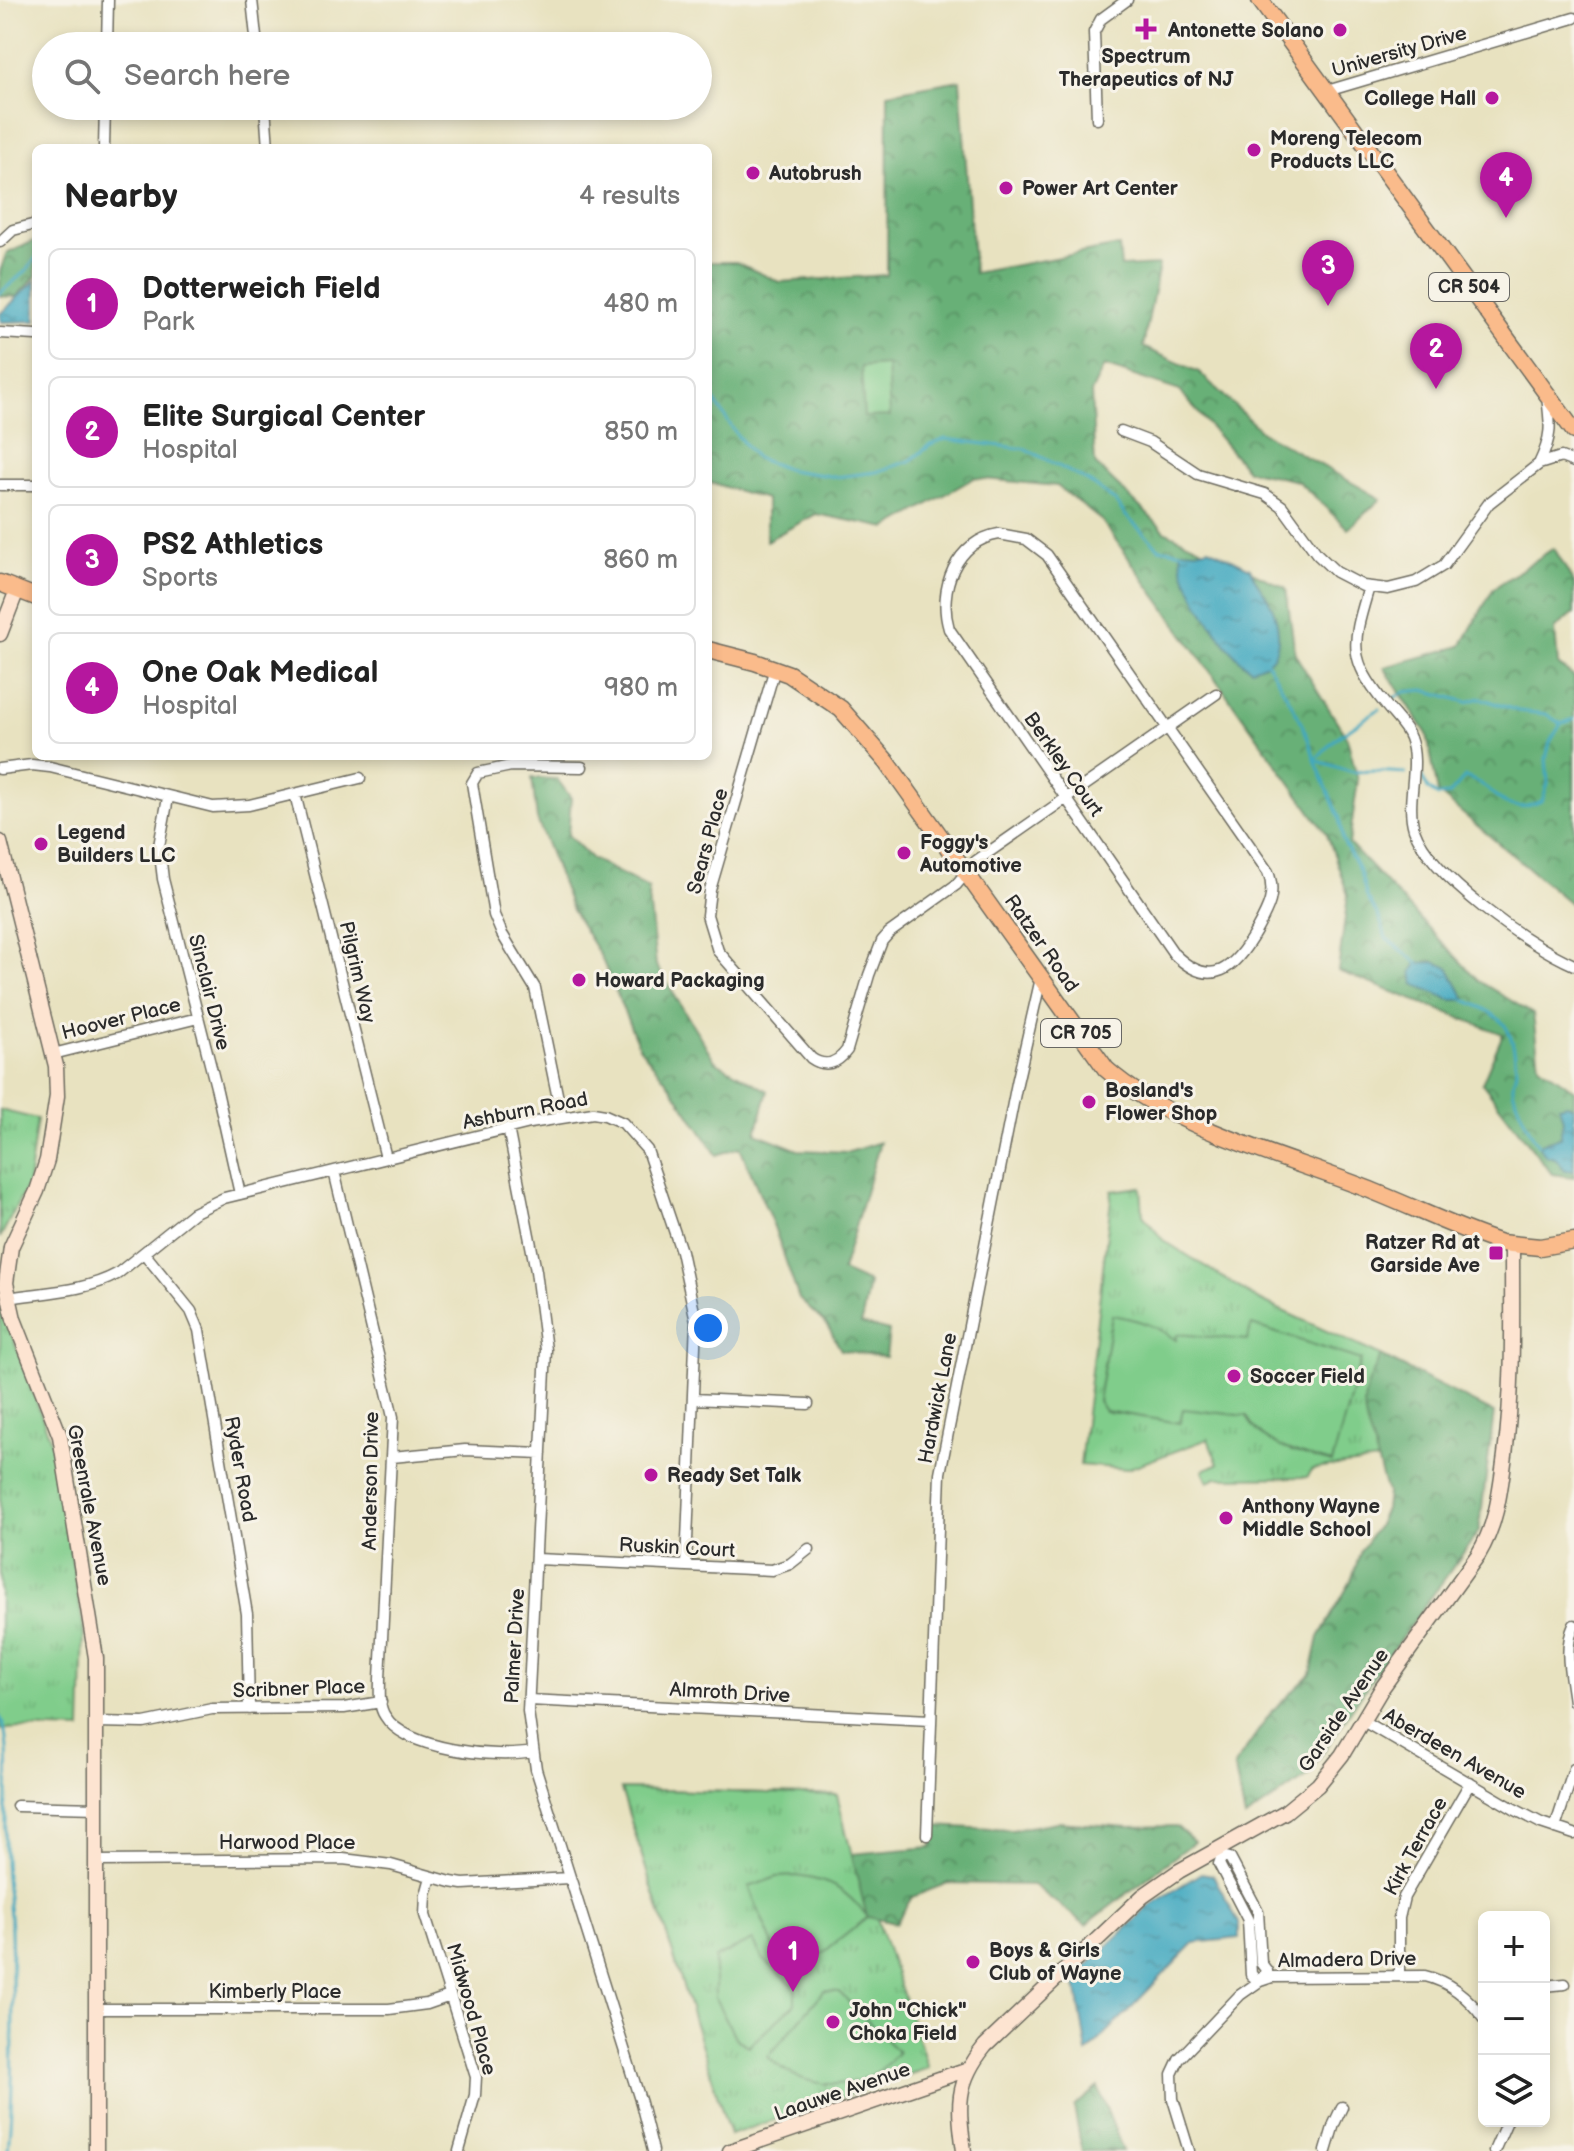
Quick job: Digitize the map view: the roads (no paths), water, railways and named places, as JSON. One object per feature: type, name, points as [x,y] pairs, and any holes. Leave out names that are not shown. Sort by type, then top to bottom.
[{"type":"main road","name":"CR 504","points":[[1260,0],[1574,431]]},
{"type":"main road","points":[[0,583],[32,596]]},
{"type":"main road","name":"Ratzer Road","points":[[712,651],[775,668],[804,683],[841,709],[887,762],[1106,1069],[1149,1102],[1477,1235],[1512,1246],[1540,1247],[1574,1241]]},
{"type":"street","points":[[107,32],[108,0]]},
{"type":"street","points":[[252,0],[255,32]]},
{"type":"street","points":[[1097,119],[1094,32],[1101,19],[1127,0]]},
{"type":"street","name":"University Drive","points":[[1327,91],[1574,18]]},
{"type":"street","points":[[104,144],[105,120]]},
{"type":"street","points":[[266,120],[268,144]]},
{"type":"street","points":[[0,242],[13,230],[32,225]]},
{"type":"street","points":[[0,333],[32,335]]},
{"type":"street","points":[[1539,464],[1550,442],[1547,394]]},
{"type":"street","points":[[1121,431],[1150,442],[1198,474],[1265,494],[1282,506],[1317,554],[1336,572],[1369,587],[1388,589],[1416,582],[1444,565],[1489,503],[1539,464],[1561,457],[1574,462]]},
{"type":"street","points":[[0,485],[32,485]]},
{"type":"street","name":"Berkley Court","points":[[991,535],[1026,539],[1047,555],[1168,728],[1271,880],[1269,906],[1241,956],[1233,964],[1217,971],[1191,968],[1174,954],[949,629],[944,608],[949,581],[959,558],[973,544],[991,535]]},
{"type":"street","points":[[1369,587],[1355,634],[1354,650],[1369,684],[1409,734],[1414,752],[1411,811],[1414,830],[1424,849],[1471,898],[1540,948],[1574,965]]},
{"type":"street","points":[[0,634],[17,590]]},
{"type":"street","name":"Sears Place","points":[[775,668],[710,890],[707,915],[718,951],[811,1058],[824,1065],[842,1057],[847,1050],[882,941],[956,885],[966,871]]},
{"type":"street","points":[[966,871],[1216,694]]},
{"type":"street","points":[[0,769],[32,765],[50,767],[195,805],[231,808],[360,778]]},
{"type":"street","points":[[562,1118],[535,988],[494,915],[472,783],[478,773],[511,766],[582,767]]},
{"type":"street","name":"Pilgrim Way","points":[[295,794],[386,1158]]},
{"type":"street","name":"Sinclair Drive","points":[[168,798],[160,830],[160,862],[240,1194]]},
{"type":"street","name":"Greenrale Avenue","points":[[0,842],[56,1066],[57,1096],[47,1160],[37,1191],[11,1247],[6,1283],[8,1298],[53,1415],[63,1454],[96,1658],[96,2151]]},
{"type":"street","name":"Hardwick Lane","points":[[927,1835],[940,1473],[1041,976]]},
{"type":"street","name":"Hoover Place","points":[[53,1054],[198,1018]]},
{"type":"street","name":"Ashburn Road","points":[[8,1298],[91,1286],[117,1274],[193,1213],[208,1204],[240,1194],[508,1128],[593,1113],[612,1117],[630,1129],[647,1150],[681,1251],[696,1321],[686,1565]]},
{"type":"street","name":"Palmer Drive","points":[[508,1128],[543,1314],[546,1350],[529,1700],[532,1752],[641,2103],[653,2151]]},
{"type":"street","name":"Anderson Drive","points":[[334,1171],[391,1407],[392,1457],[381,1702]]},
{"type":"street","name":"Garside Avenue","points":[[964,2151],[959,2099],[961,2084],[985,2046],[1143,1896],[1179,1871],[1220,1852],[1285,1812],[1318,1785],[1342,1755],[1382,1688],[1478,1555],[1494,1521],[1512,1387],[1512,1246]]},
{"type":"street","name":"Ryder Road","points":[[144,1253],[191,1311],[199,1330],[247,1614],[249,1709]]},
{"type":"street","points":[[693,1399],[808,1404]]},
{"type":"street","points":[[392,1457],[465,1450],[541,1453]]},
{"type":"street","name":"Ruskin Court","points":[[537,1559],[772,1570],[790,1564],[809,1549]]},
{"type":"street","points":[[1574,1625],[1568,1655],[1574,1702]]},
{"type":"street","name":"Almroth Drive","points":[[529,1700],[930,1720]]},
{"type":"street","name":"Scribner Place","points":[[96,1722],[144,1723],[194,1712],[344,1708],[381,1702],[381,1710],[392,1725],[409,1737],[483,1755],[515,1756],[532,1752]]},
{"type":"street","name":"Aberdeen Avenue","points":[[1363,1721],[1470,1783],[1555,1828],[1574,1834]]},
{"type":"street","points":[[1555,1828],[1574,1769]]},
{"type":"street","name":"Kirk Terrace","points":[[1399,1975],[1399,1918],[1404,1897],[1470,1783]]},
{"type":"street","points":[[17,1806],[97,1808]]},
{"type":"street","points":[[1220,1852],[1219,1864],[1248,1920],[1251,1975],[1260,1981]]},
{"type":"street","name":"Harwood Place","points":[[97,1861],[343,1859],[391,1865],[463,1884],[569,1878]]},
{"type":"street","name":"Midwood Place","points":[[431,1877],[425,1915],[477,2086],[459,2151]]},
{"type":"street","name":"Almadera Drive","points":[[1189,2151],[1171,2090],[1175,2066],[1240,1995],[1260,1981],[1285,1976],[1425,1976],[1443,1982],[1464,1995],[1478,2010]]},
{"type":"street","points":[[1550,1985],[1565,1984]]},
{"type":"street","name":"Kimberly Place","points":[[97,2009],[389,2009],[427,2004],[450,1996]]},
{"type":"street","name":"Laauwe Avenue","points":[[730,2151],[968,2069]]},
{"type":"street","points":[[1326,2151],[1342,2107]]},
{"type":"street","points":[[1494,2151],[1504,2127]]},
{"type":"water","points":[[32,284],[32,321],[1,322],[0,314]]},
{"type":"water","points":[[1209,548],[1250,568],[1272,608],[1277,624],[1277,648],[1263,665],[1251,669],[1232,651],[1194,595],[1182,565],[1181,550]]},
{"type":"water","points":[[1434,962],[1448,967],[1466,1000],[1451,1000],[1414,984],[1412,972],[1417,963]]},
{"type":"water","points":[[1567,1104],[1574,1107],[1574,1171],[1565,1170],[1555,1158],[1546,1156],[1538,1145],[1560,1137],[1563,1120],[1559,1106]]},
{"type":"water","points":[[1201,1873],[1213,1875],[1239,1923],[1239,1938],[1194,1943],[1087,2053],[1075,1977],[1151,1905]]},
{"type":"waterway","points":[[0,293],[32,263]]},
{"type":"waterway","points":[[712,397],[756,458],[790,470],[836,477],[876,472],[910,461],[929,446],[945,439],[1026,449],[1089,482],[1115,501],[1159,548],[1183,552]]},
{"type":"waterway","points":[[1266,661],[1300,721],[1315,760],[1353,772],[1405,773]]},
{"type":"waterway","points":[[1392,699],[1404,692],[1424,690],[1467,702],[1480,698],[1518,711],[1546,714],[1561,724]]},
{"type":"waterway","points":[[1379,709],[1336,738],[1315,760],[1339,817],[1343,841],[1360,872],[1367,897],[1380,919],[1386,938],[1418,963]]},
{"type":"waterway","points":[[1421,775],[1428,789],[1438,796],[1449,795],[1465,777],[1516,807],[1542,801],[1548,783],[1546,759],[1550,742],[1561,724],[1574,719]]},
{"type":"waterway","points":[[1465,1000],[1489,1011],[1509,1032],[1515,1054],[1514,1093],[1538,1145]]},
{"type":"waterway","points":[[0,1717],[7,1744],[5,1857],[11,1930],[13,2068],[8,2151]]},
{"type":"place","name":"Spectrum Therapeutics of NJ","points":[[1146,29]]},
{"type":"place","name":"Antonette Solano","points":[[1340,30]]},
{"type":"place","name":"College Hall","points":[[1492,98]]},
{"type":"place","name":"Moreng Telecom Products LLC","points":[[1254,150]]},
{"type":"place","name":"Autobrush","points":[[753,173]]},
{"type":"place","name":"Power Art Center","points":[[1006,188]]},
{"type":"place","name":"One Oak Medical","points":[[1506,218]]},
{"type":"place","name":"PS2 Athletics","points":[[1328,306]]},
{"type":"place","name":"Elite Surgical Center","points":[[1436,389]]},
{"type":"place","name":"Legend Builders LLC","points":[[41,844]]},
{"type":"place","name":"Foggy's Automotive","points":[[904,853]]},
{"type":"place","name":"Howard Packaging","points":[[579,980]]},
{"type":"place","name":"Bosland's Flower Shop","points":[[1089,1102]]},
{"type":"place","name":"Ratzer Rd at Garside Ave","points":[[1496,1253]]},
{"type":"place","name":"Soccer Field","points":[[1234,1376]]},
{"type":"place","name":"Ready Set Talk","points":[[651,1475]]},
{"type":"place","name":"Anthony Wayne Middle School","points":[[1226,1518]]},
{"type":"place","name":"Boys & Girls Club of Wayne","points":[[973,1962]]},
{"type":"place","name":"Dotterweich Field","points":[[793,1992]]},
{"type":"place","name":"John \"Chick\" Choka Field","points":[[833,2022]]}]
